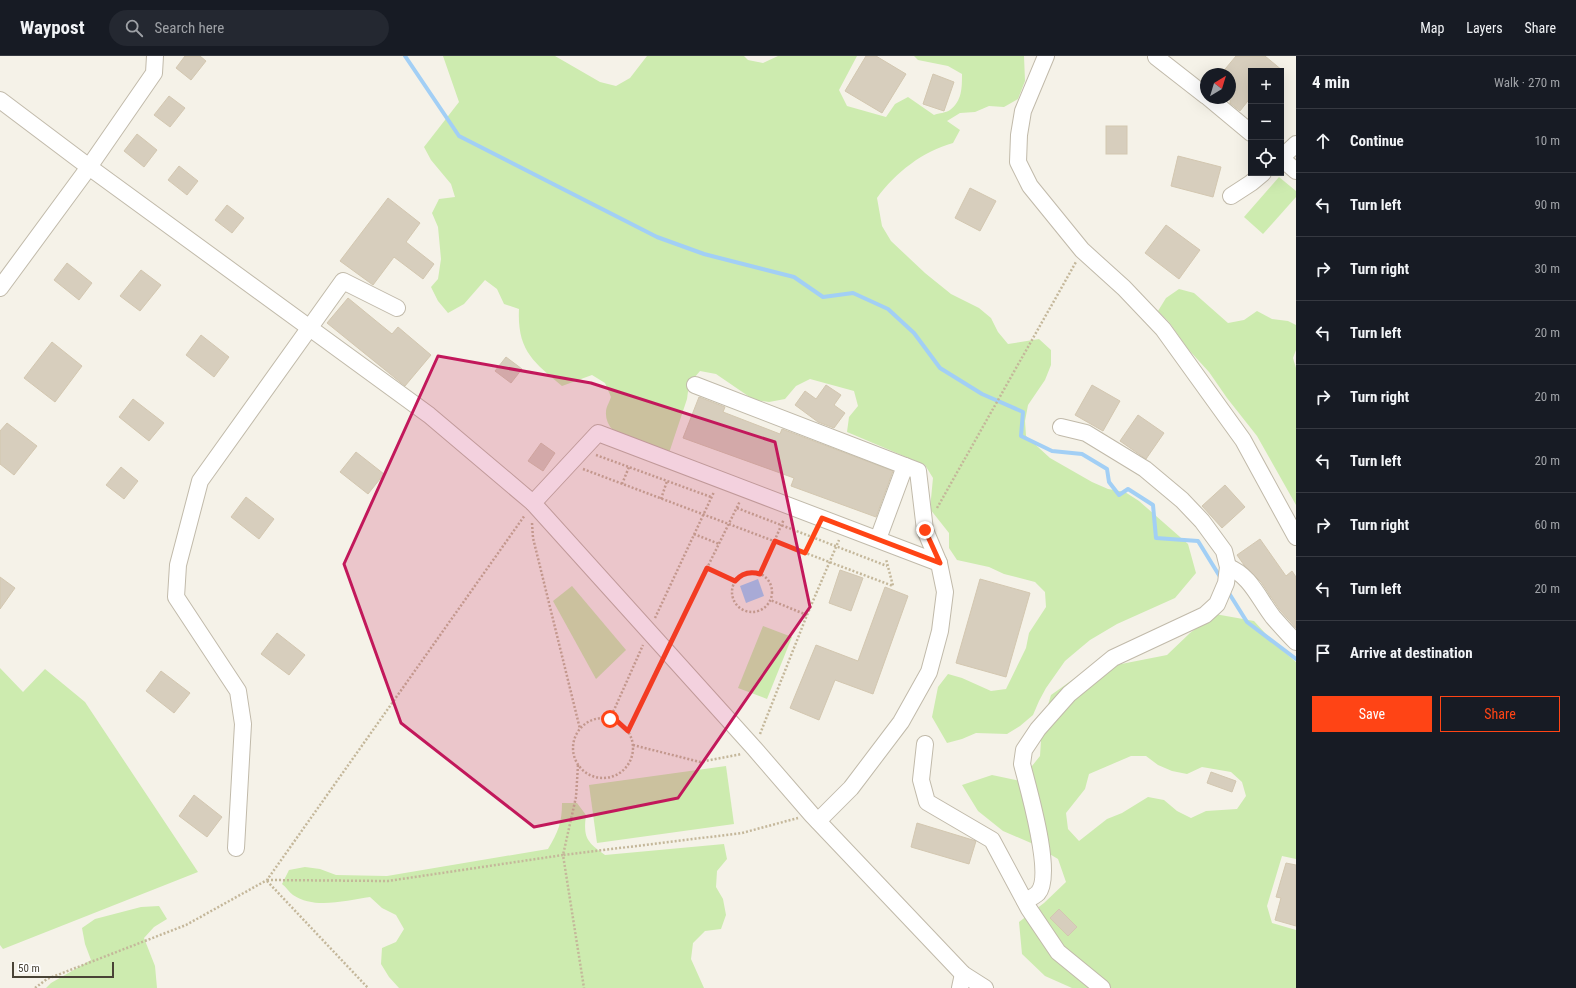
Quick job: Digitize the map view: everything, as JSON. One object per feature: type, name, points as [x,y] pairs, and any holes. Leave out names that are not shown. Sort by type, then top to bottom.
[{"type":"lane","points":[[0,288],[89,167],[154,73],[155,56]]},
{"type":"lane","points":[[1046,56],[1023,111],[1019,135],[1018,162],[1030,186],[1082,250],[1124,288],[1164,329],[1244,440],[1296,537]]},
{"type":"lane","points":[[1156,56],[1200,91]]},
{"type":"lane","points":[[0,100],[89,167],[310,326],[429,415],[533,504],[666,650],[962,981],[985,988]]},
{"type":"lane","points":[[1216,104],[1248,130]]},
{"type":"lane","points":[[1284,155],[1296,144]]},
{"type":"lane","points":[[1284,161],[1296,171]]},
{"type":"lane","points":[[1231,196],[1259,176]]},
{"type":"lane","points":[[236,848],[243,724],[238,691],[176,597],[178,565],[200,481],[343,281],[397,308]]},
{"type":"lane","points":[[695,385],[918,471],[925,530],[940,563],[945,592],[940,631],[929,672],[901,722],[851,788],[815,818]]},
{"type":"lane","points":[[1025,902],[1038,892],[1044,879],[1042,854],[1022,764],[1024,750],[1038,729],[1069,694],[1113,658],[1204,615],[1216,604],[1226,583],[1228,567],[1224,551],[1202,521],[1182,500],[1145,469],[1086,433],[1061,427]]},
{"type":"lane","points":[[533,504],[598,433],[940,563]]},
{"type":"lane","points":[[880,540],[905,466]]},
{"type":"lane","points":[[1228,567],[1246,578],[1273,616],[1296,642]]},
{"type":"lane","points":[[925,744],[921,780],[927,802],[992,840],[1025,902],[1058,952],[1102,988]]},
{"type":"path","points":[[947,489],[1082,250]]},
{"type":"path","points":[[582,450],[711,497]]},
{"type":"path","points":[[569,464],[893,586],[880,540]]},
{"type":"path","points":[[622,484],[629,467]]},
{"type":"path","points":[[610,719],[720,479]]},
{"type":"path","points":[[661,498],[667,481]]},
{"type":"path","points":[[628,731],[666,650],[746,489]]},
{"type":"path","points":[[533,504],[531,532],[580,729]]},
{"type":"path","points":[[35,988],[47,979],[186,925],[267,880],[533,504]]},
{"type":"path","points":[[760,574],[790,506]]},
{"type":"path","points":[[737,508],[888,566]]},
{"type":"path","points":[[805,553],[822,518]]},
{"type":"path","points":[[633,745],[700,762],[744,754],[754,748],[829,562],[846,527]]},
{"type":"path","points":[[694,534],[719,544]]},
{"type":"path","points":[[707,568],[735,581]]},
{"type":"path","points":[[755,572],[760,574],[765,578],[771,588],[770,600],[761,610],[755,612],[742,610],[733,600],[732,594],[735,581],[743,574],[755,572]]},
{"type":"path","points":[[770,600],[807,615]]},
{"type":"path","points":[[595,719],[610,719],[617,721],[628,731],[631,736],[633,745],[631,760],[625,769],[617,775],[609,778],[599,778],[589,774],[578,765],[574,756],[573,748],[575,738],[580,729],[586,724],[595,719]]},
{"type":"path","points":[[578,765],[576,797],[563,855],[584,988]]},
{"type":"path","points":[[267,880],[388,881],[563,855],[742,832],[815,818]]},
{"type":"path","points":[[267,880],[368,988]]},
{"type":"highlighted area","points":[[438,356],[591,383],[775,442],[810,607],[678,798],[534,827],[401,723],[344,564]]},
{"type":"green space","points":[[443,56],[555,56],[600,82],[616,86],[630,78],[647,56],[744,56],[748,60],[763,63],[778,56],[857,56],[839,90],[847,106],[886,117],[895,104],[908,97],[934,115],[947,112],[957,103],[961,89],[962,74],[948,66],[918,60],[914,56],[1024,56],[1025,81],[1018,99],[1004,107],[989,106],[975,112],[960,113],[947,121],[960,130],[953,143],[931,151],[910,164],[892,180],[877,198],[882,226],[891,241],[925,273],[951,294],[979,308],[991,318],[998,332],[1008,344],[1039,339],[1051,350],[1051,365],[1045,380],[1028,405],[1025,421],[1026,436],[1050,458],[1092,482],[1108,489],[1125,492],[1139,501],[1188,544],[1196,573],[1175,598],[1117,624],[1090,640],[1065,661],[1046,688],[1033,715],[1020,726],[1007,734],[976,733],[947,743],[932,717],[938,687],[948,674],[962,678],[991,691],[1006,689],[1026,648],[1029,633],[1046,607],[1045,592],[1035,582],[1004,574],[989,567],[957,560],[949,548],[949,533],[930,509],[933,478],[925,465],[847,432],[849,417],[858,406],[854,391],[810,379],[796,386],[785,399],[769,402],[754,400],[716,374],[700,371],[689,384],[687,399],[668,456],[639,446],[619,436],[612,429],[607,421],[606,412],[611,397],[605,383],[592,375],[562,386],[543,370],[535,362],[524,345],[519,323],[519,309],[504,304],[497,289],[485,280],[464,304],[448,313],[438,301],[431,287],[438,279],[441,259],[438,227],[432,213],[439,199],[455,197],[451,184],[431,160],[424,147],[459,102]]},
{"type":"green space","points":[[1279,177],[1296,191],[1296,197],[1263,234],[1244,217]]},
{"type":"green space","points":[[1179,289],[1194,293],[1228,323],[1244,320],[1257,311],[1272,319],[1288,321],[1296,325],[1296,350],[1293,358],[1296,368],[1296,505],[1257,436],[1209,372],[1188,349],[1169,322],[1158,311],[1166,298]]},
{"type":"green space","points":[[572,586],[626,650],[596,679],[553,601]]},
{"type":"green space","points":[[1215,614],[1254,621],[1274,643],[1296,662],[1296,859],[1282,856],[1267,906],[1272,923],[1296,930],[1296,988],[1072,988],[1045,976],[1022,954],[1019,922],[1044,903],[1066,882],[1058,859],[1031,843],[1003,831],[978,811],[962,785],[992,775],[1020,781],[1040,756],[1042,725],[1051,695],[1075,678],[1106,667],[1167,655],[1190,633]],"holes":[[[1131,756],[1146,756],[1158,765],[1172,771],[1187,774],[1202,767],[1231,772],[1242,782],[1246,796],[1237,809],[1206,811],[1191,818],[1177,811],[1164,800],[1148,797],[1122,813],[1107,819],[1079,841],[1068,829],[1066,813],[1085,789],[1089,774]]]},
{"type":"green space","points":[[763,626],[792,637],[767,699],[738,688]]},
{"type":"green space","points":[[0,668],[23,692],[45,669],[85,702],[198,872],[3,949],[0,945]]},
{"type":"green space","points":[[726,766],[734,824],[597,843],[589,785]]},
{"type":"green space","points":[[562,803],[577,803],[586,815],[585,829],[590,843],[605,855],[724,844],[727,859],[717,871],[716,887],[723,899],[726,915],[721,929],[705,931],[693,943],[691,959],[704,988],[399,988],[389,977],[381,964],[382,948],[396,942],[404,929],[396,915],[382,908],[370,897],[331,903],[311,902],[302,900],[293,895],[282,884],[289,870],[305,867],[320,869],[336,875],[387,876],[548,849],[559,827]]},
{"type":"green space","points":[[159,906],[167,919],[154,927],[144,938],[155,966],[157,988],[46,988],[51,983],[91,960],[85,944],[82,928],[95,919],[141,907]]},
{"type":"water","points":[[758,579],[764,596],[746,603],[740,586]]},
{"type":"building","points":[[185,56],[200,56],[206,61],[191,80],[176,68]]},
{"type":"building","points":[[866,56],[876,56],[906,74],[882,113],[845,91]]},
{"type":"building","points":[[1236,56],[1265,56],[1279,68],[1248,68],[1248,101],[1240,111],[1231,104],[1236,104],[1236,68],[1226,68]]},
{"type":"building","points":[[933,74],[954,82],[944,111],[923,104]]},
{"type":"building","points":[[169,96],[185,108],[170,127],[154,115]]},
{"type":"building","points":[[1106,126],[1127,126],[1127,154],[1106,154]]},
{"type":"building","points":[[137,134],[157,150],[144,167],[124,151]]},
{"type":"building","points":[[1178,156],[1221,167],[1213,197],[1171,186]]},
{"type":"building","points":[[179,166],[198,181],[187,195],[168,180]]},
{"type":"building","points":[[970,188],[996,201],[980,231],[955,218]]},
{"type":"building","points":[[388,198],[420,223],[406,242],[434,264],[423,279],[394,257],[373,285],[340,261]]},
{"type":"building","points":[[227,205],[244,218],[232,233],[215,220]]},
{"type":"building","points":[[1166,225],[1200,250],[1179,279],[1145,253]]},
{"type":"building","points":[[67,263],[92,283],[79,300],[54,280]]},
{"type":"building","points":[[141,270],[161,285],[140,311],[120,296]]},
{"type":"building","points":[[348,298],[392,334],[398,327],[431,355],[405,386],[327,323]]},
{"type":"building","points":[[201,335],[229,357],[214,377],[186,355]]},
{"type":"building","points":[[52,342],[82,366],[55,402],[24,378]]},
{"type":"building","points":[[506,357],[522,369],[511,383],[495,371]]},
{"type":"building","points":[[826,385],[841,395],[834,405],[845,413],[834,428],[818,422],[795,405],[805,391],[816,399]]},
{"type":"building","points":[[1092,385],[1120,401],[1103,431],[1075,415]]},
{"type":"building","points":[[699,397],[725,407],[723,412],[780,434],[782,429],[893,471],[876,517],[791,486],[794,478],[683,438]]},
{"type":"building","points":[[133,399],[164,423],[149,441],[119,417]]},
{"type":"building","points":[[1138,415],[1164,433],[1146,459],[1120,441]]},
{"type":"building","points":[[7,423],[37,446],[14,475],[0,464],[0,431]]},
{"type":"building","points":[[541,443],[555,453],[543,471],[528,461]]},
{"type":"building","points":[[356,452],[384,474],[368,494],[340,472]]},
{"type":"building","points":[[121,467],[138,481],[124,499],[106,485]]},
{"type":"building","points":[[1225,485],[1245,507],[1222,528],[1202,506]]},
{"type":"building","points":[[246,497],[274,519],[259,539],[231,517]]},
{"type":"building","points":[[1260,539],[1286,576],[1292,571],[1296,577],[1296,628],[1279,609],[1261,582],[1244,565],[1237,555]]},
{"type":"building","points":[[840,570],[863,578],[851,611],[829,603]]},
{"type":"building","points":[[0,577],[15,588],[0,609]]},
{"type":"building","points":[[980,579],[1030,593],[1006,677],[956,663]]},
{"type":"building","points":[[885,587],[908,596],[873,694],[835,680],[819,720],[790,708],[816,645],[858,661]]},
{"type":"building","points":[[277,633],[305,655],[289,675],[261,654]]},
{"type":"building","points":[[161,671],[190,693],[174,713],[146,691]]},
{"type":"building","points":[[1211,772],[1236,781],[1232,792],[1207,783]]},
{"type":"building","points":[[194,795],[222,817],[207,837],[179,816]]},
{"type":"building","points":[[917,823],[976,841],[969,864],[911,847]]},
{"type":"building","points":[[1286,863],[1296,865],[1296,926],[1275,920],[1281,898],[1276,897]]},
{"type":"building","points":[[1059,909],[1077,927],[1068,936],[1050,918]]},
{"type":"waterway","points":[[405,56],[459,136],[657,237],[704,254],[794,277],[823,297],[853,293],[888,309],[914,333],[940,368],[982,394],[1023,412],[1021,436],[1052,451],[1082,454],[1107,469],[1109,482],[1119,495],[1128,489],[1153,505],[1156,538],[1198,541],[1222,580]]},
{"type":"waterway","points":[[1227,590],[1247,622],[1296,659]]},
{"type":"route","points":[[610,719],[617,721],[628,731],[707,568],[735,581],[738,577],[749,572],[760,574],[775,541],[805,553],[822,518],[940,563],[925,530]]}]
